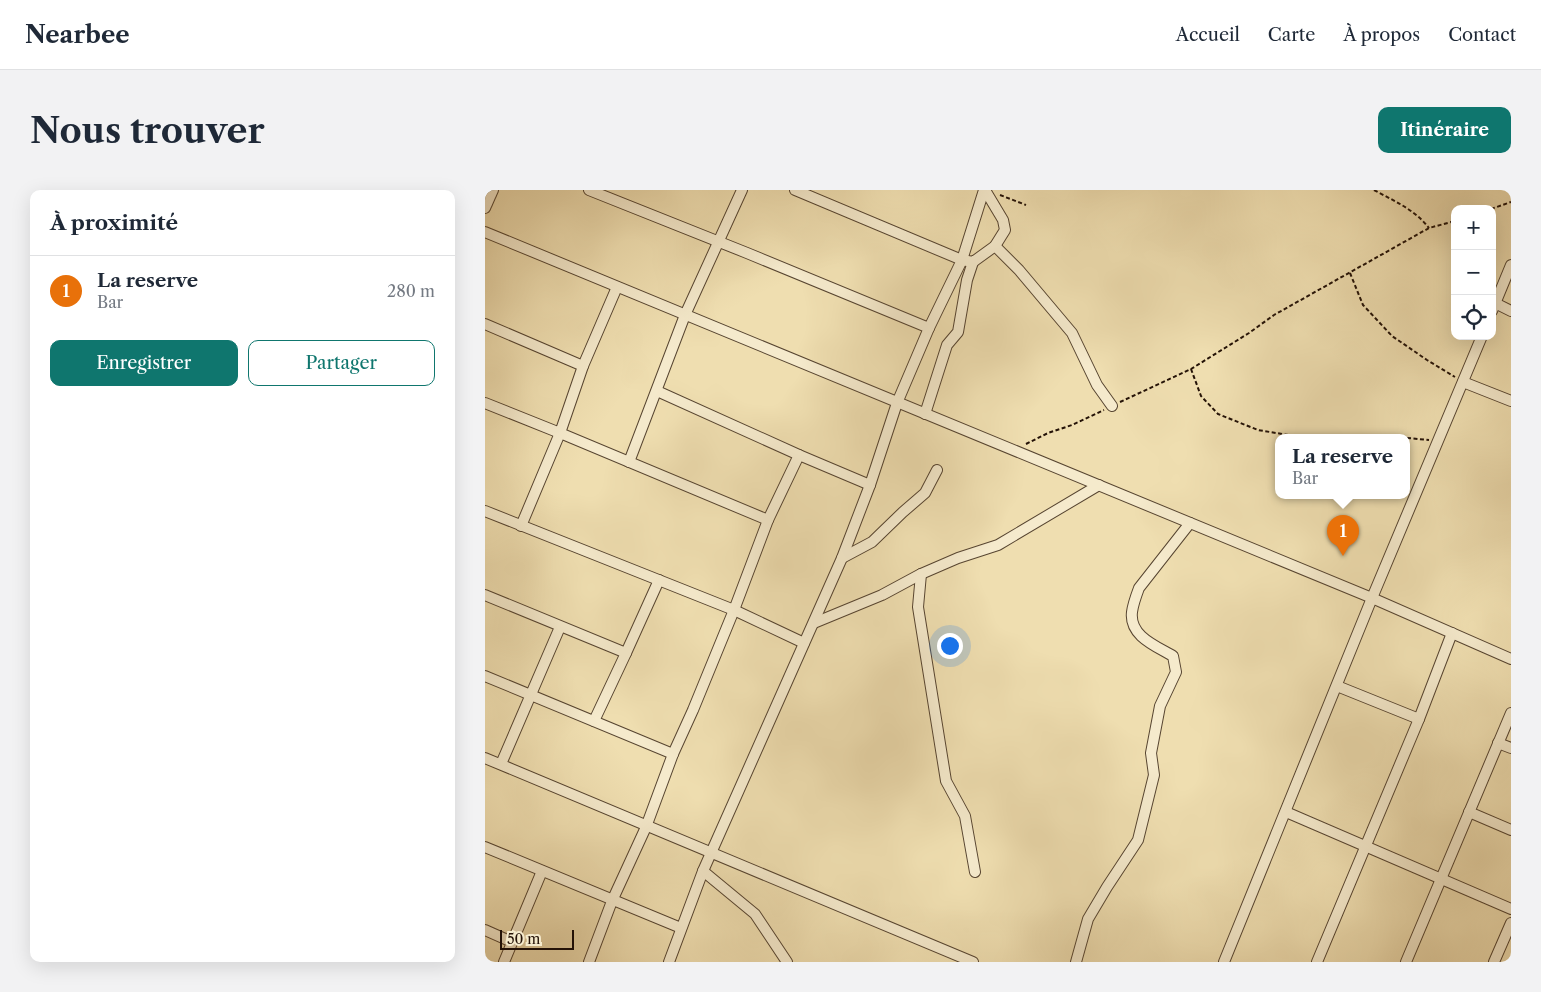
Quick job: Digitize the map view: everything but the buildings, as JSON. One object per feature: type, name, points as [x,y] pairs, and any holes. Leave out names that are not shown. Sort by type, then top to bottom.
[{"type":"street","points":[[485,208],[493,190]]},
{"type":"street","points":[[589,190],[719,241],[929,328]]},
{"type":"street","points":[[629,462],[685,315],[742,190]]},
{"type":"street","points":[[795,190],[961,260],[973,262]]},
{"type":"street","points":[[669,962],[703,871],[803,643],[814,623],[841,558],[871,484],[897,403],[961,260],[988,191]]},
{"type":"street","points":[[925,414],[947,345],[958,332],[967,280],[973,262],[995,246],[1005,230],[1003,220],[988,191]]},
{"type":"street","points":[[485,232],[1372,598],[1511,659]]},
{"type":"street","points":[[995,246],[1019,270],[1072,333],[1097,385],[1113,406]]},
{"type":"street","points":[[1496,302],[1511,265]]},
{"type":"street","points":[[521,526],[560,433],[583,366],[617,287]]},
{"type":"street","points":[[1496,307],[1511,310]]},
{"type":"street","points":[[485,324],[583,366]]},
{"type":"street","points":[[1224,962],[1372,598],[1480,340]]},
{"type":"street","points":[[1463,382],[1511,401]]},
{"type":"street","points":[[657,391],[799,455],[871,484]]},
{"type":"street","points":[[486,405],[560,433],[768,520]]},
{"type":"street","points":[[589,962],[612,901],[646,827],[673,754],[734,610],[768,520],[799,455]]},
{"type":"street","points":[[841,558],[872,542],[925,493],[937,470]]},
{"type":"street","points":[[814,623],[882,594],[958,558],[998,545],[1099,485]]},
{"type":"street","points":[[485,511],[734,610],[803,643]]},
{"type":"street","points":[[1076,962],[1088,919],[1107,886],[1138,840],[1154,775],[1151,753],[1160,706],[1176,672],[1173,656],[1143,638],[1134,628],[1132,613],[1139,588],[1190,523]]},
{"type":"street","points":[[921,574],[918,607],[946,781],[965,816],[975,872]]},
{"type":"street","points":[[594,721],[659,580]]},
{"type":"street","points":[[485,595],[626,653]]},
{"type":"street","points":[[501,764],[559,626]]},
{"type":"street","points":[[1317,962],[1419,719],[1452,633]]},
{"type":"street","points":[[485,676],[673,754]]},
{"type":"street","points":[[1337,686],[1419,719]]},
{"type":"street","points":[[1406,962],[1511,713]]},
{"type":"street","points":[[1498,743],[1511,748]]},
{"type":"street","points":[[485,758],[646,827],[973,962]]},
{"type":"street","points":[[1286,812],[1511,909]]},
{"type":"street","points":[[1469,812],[1511,830]]},
{"type":"street","points":[[485,847],[681,928]]},
{"type":"street","points":[[504,962],[542,871]]},
{"type":"street","points":[[703,871],[755,914],[787,962]]},
{"type":"street","points":[[1494,962],[1511,923]]},
{"type":"street","points":[[485,930],[512,942]]},
{"type":"path","points":[[1374,190],[1408,207],[1420,216],[1429,228]]},
{"type":"path","points":[[988,191],[1026,206]]},
{"type":"path","points":[[1496,207],[1511,202]]},
{"type":"path","points":[[1016,451],[1048,433],[1072,425],[1191,369],[1275,315],[1350,272],[1429,228],[1451,222]]},
{"type":"path","points":[[1350,272],[1363,305],[1392,336],[1463,382]]},
{"type":"path","points":[[1191,369],[1201,396],[1218,414],[1259,430],[1282,434]]},
{"type":"path","points":[[1410,438],[1439,440]]},
{"type":"place","name":"La reserve","points":[[1343,556]]}]
